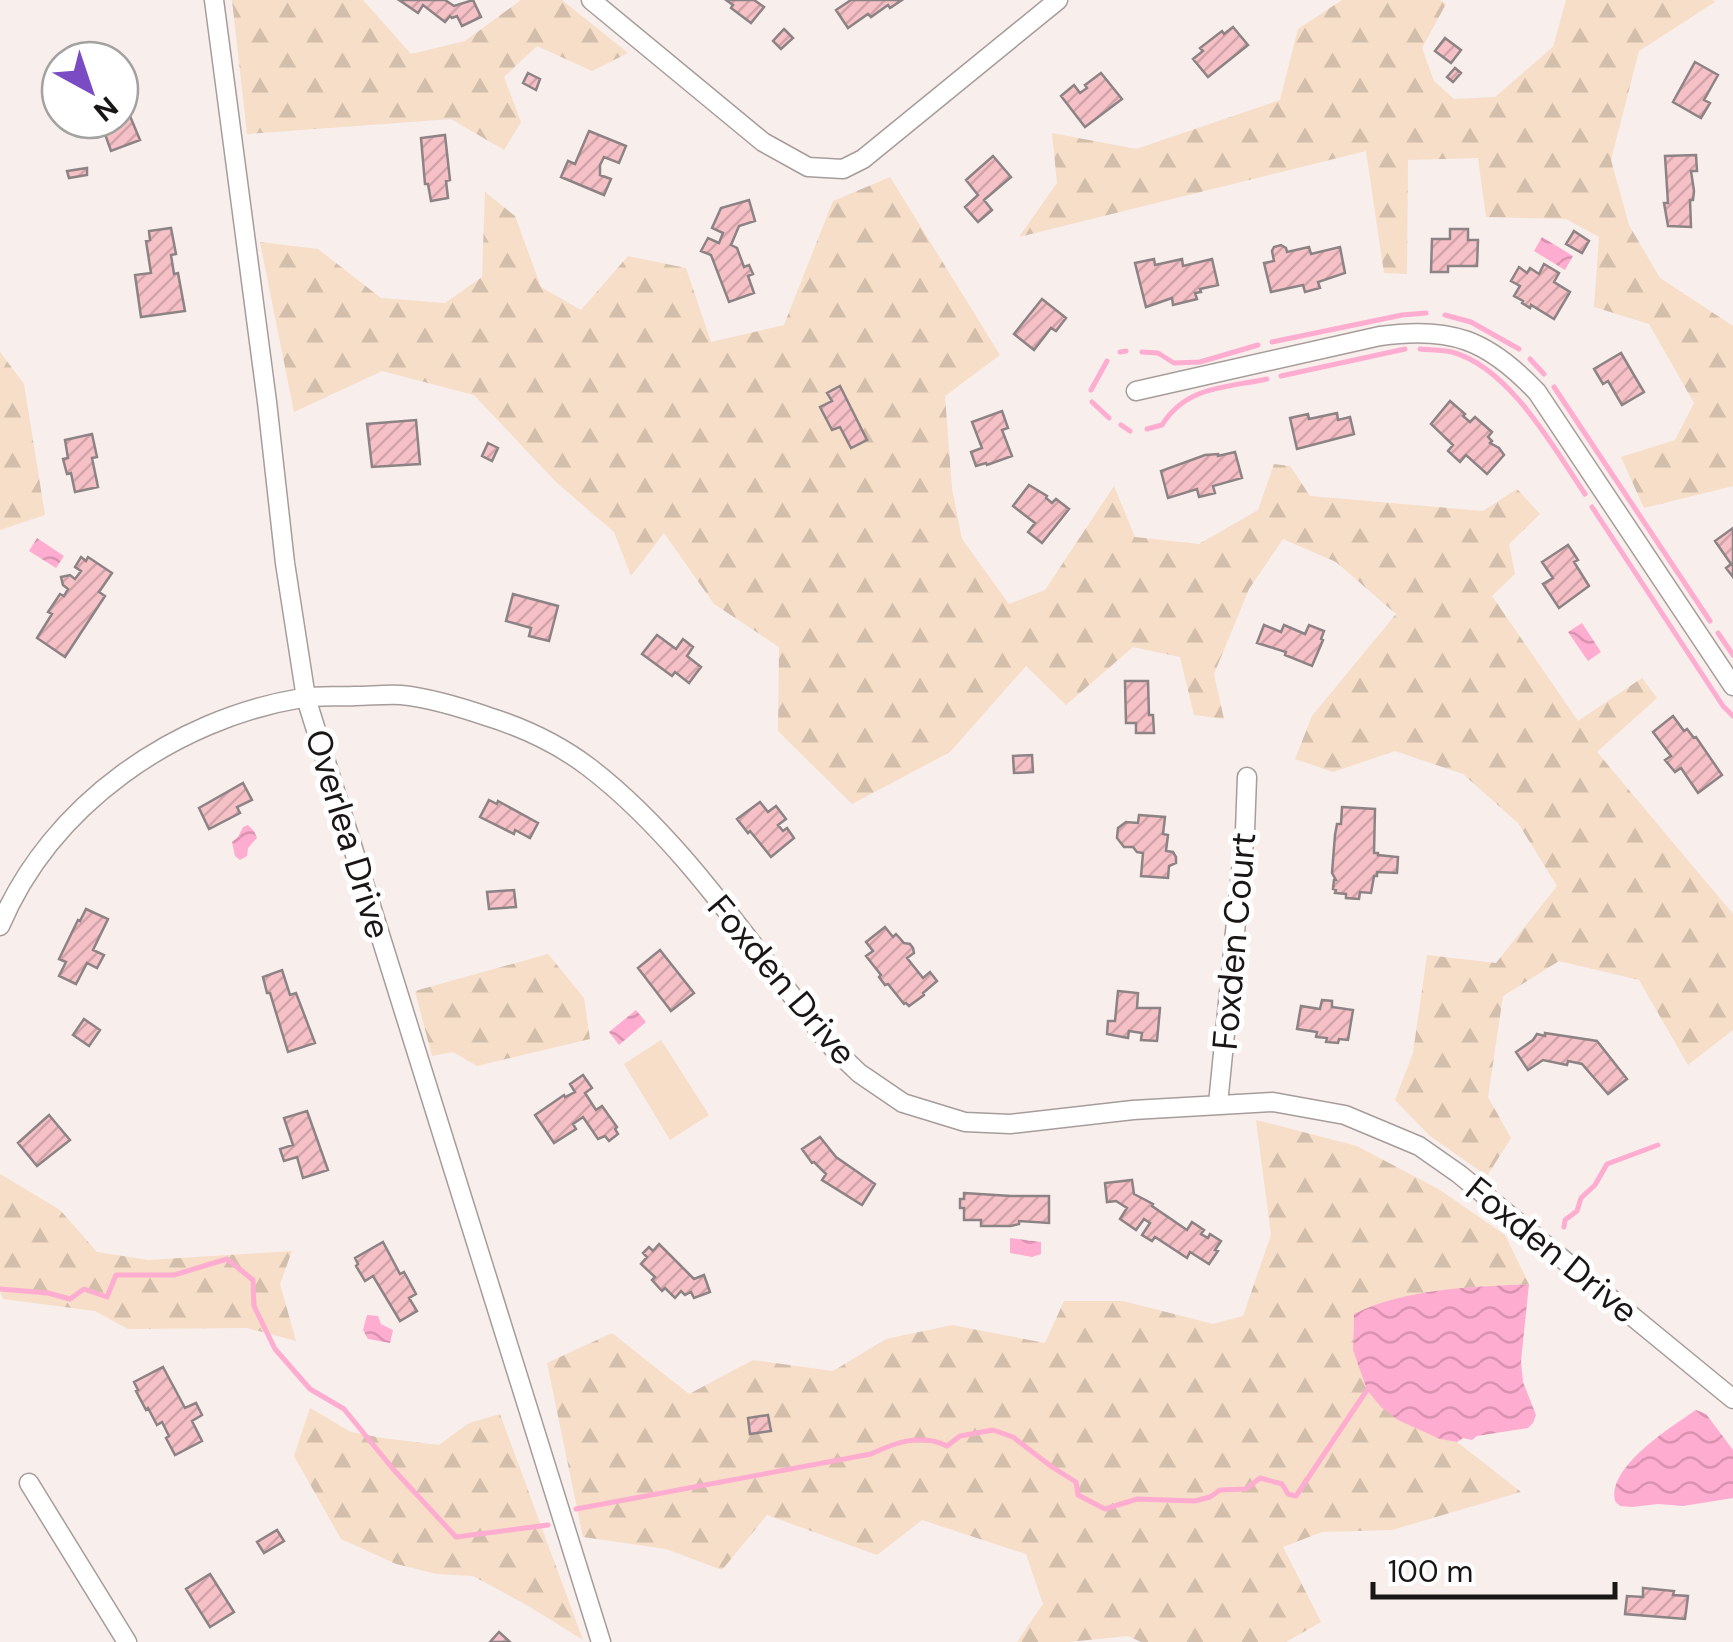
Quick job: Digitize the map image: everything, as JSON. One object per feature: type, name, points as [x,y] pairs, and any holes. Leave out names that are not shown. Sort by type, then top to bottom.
[{"type":"street","name":"Overlea Drive","points":[[214,0],[268,402],[285,563],[306,698],[601,1642]]},
{"type":"street","points":[[592,0],[763,142],[808,167],[843,169],[863,160],[1058,0]]},
{"type":"street","points":[[1136,391],[1412,332],[1450,336],[1484,348],[1515,369],[1537,392],[1733,686]]},
{"type":"street","name":"Foxden Drive","points":[[0,926],[46,849],[92,800],[123,774],[192,732],[259,708],[306,698],[398,695],[449,704],[534,734],[587,766],[632,804],[675,850],[833,1048],[860,1074],[903,1103],[964,1122],[1010,1124],[1273,1102],[1345,1115],[1419,1146],[1459,1174],[1733,1399]]},
{"type":"street","name":"Foxden Court","points":[[1218,1104],[1247,778]]},
{"type":"street","points":[[29,1483],[127,1642]]},
{"type":"green space","points":[[232,0],[363,0],[411,54],[465,41],[521,0],[562,0],[628,53],[592,71],[537,46],[504,77],[521,122],[504,150],[451,119],[247,134]]},
{"type":"green space","points":[[1342,0],[1440,0],[1446,4],[1422,48],[1434,81],[1454,99],[1495,97],[1553,47],[1566,0],[1715,2],[1639,51],[1611,160],[1629,225],[1660,278],[1733,326],[1733,486],[1644,508],[1621,457],[1675,440],[1694,403],[1649,324],[1594,307],[1599,237],[1566,219],[1486,217],[1478,158],[1408,160],[1407,274],[1384,273],[1366,151],[1019,237],[1057,183],[1052,133],[1136,149],[1280,100],[1298,29]]},
{"type":"green space","points":[[890,177],[1000,355],[945,396],[952,489],[962,539],[1009,604],[1045,590],[1114,486],[1135,537],[1199,544],[1258,510],[1274,464],[1290,466],[1310,496],[1483,511],[1517,489],[1540,514],[1509,544],[1515,574],[1492,596],[1578,721],[1642,678],[1657,698],[1597,752],[1733,914],[1733,1030],[1688,1065],[1639,980],[1559,961],[1503,996],[1488,1097],[1511,1138],[1487,1176],[1430,1136],[1395,1100],[1413,1053],[1427,955],[1496,963],[1557,886],[1518,823],[1463,774],[1395,751],[1333,772],[1295,759],[1312,716],[1396,614],[1336,562],[1283,539],[1249,589],[1214,674],[1224,719],[1194,715],[1180,657],[1133,647],[1066,705],[1026,666],[950,752],[852,804],[778,731],[779,647],[714,604],[664,533],[631,576],[614,532],[556,482],[474,395],[382,371],[294,412],[260,242],[318,249],[381,298],[445,303],[482,277],[485,192],[515,216],[541,287],[581,310],[628,256],[686,268],[711,342],[784,325],[833,201]]},
{"type":"green space","points":[[0,352],[24,384],[45,515],[0,530]]},
{"type":"green space","points":[[548,954],[584,998],[590,1039],[477,1066],[453,1052],[432,1056],[415,991]]},
{"type":"green space","points":[[661,1040],[709,1115],[670,1140],[624,1064]]},
{"type":"green space","points":[[1256,1120],[1357,1146],[1440,1190],[1505,1235],[1529,1284],[1417,1294],[1354,1314],[1353,1350],[1367,1390],[1440,1439],[1457,1442],[1521,1492],[1392,1530],[1322,1532],[1283,1547],[1321,1622],[1286,1642],[1141,1642],[1128,1636],[1017,1642],[1043,1604],[1026,1554],[922,1520],[877,1555],[767,1515],[722,1570],[666,1549],[583,1537],[547,1363],[612,1333],[689,1394],[753,1360],[833,1371],[886,1339],[952,1325],[1045,1343],[1064,1301],[1123,1301],[1213,1324],[1243,1316],[1271,1235]]},
{"type":"green space","points":[[0,1174],[60,1210],[97,1252],[148,1260],[292,1251],[280,1284],[296,1341],[247,1328],[128,1329],[95,1311],[3,1299]]},
{"type":"green space","points":[[310,1408],[351,1432],[439,1445],[469,1423],[500,1414],[583,1640],[473,1576],[437,1574],[396,1564],[341,1539],[294,1456]]},
{"type":"water","points":[[1542,237],[1573,256],[1565,270],[1534,251]]},
{"type":"water","points":[[37,538],[64,556],[56,568],[29,551]]},
{"type":"water","points":[[1582,623],[1601,652],[1588,661],[1568,632]]},
{"type":"water","points":[[248,825],[257,838],[248,848],[247,856],[240,860],[232,842]]},
{"type":"water","points":[[636,1010],[646,1022],[619,1045],[609,1032]]},
{"type":"water","points":[[1010,1238],[1041,1242],[1041,1254],[1032,1257],[1010,1253]]},
{"type":"water","points":[[1529,1284],[1521,1361],[1523,1382],[1536,1415],[1528,1428],[1457,1442],[1440,1439],[1398,1420],[1367,1390],[1353,1350],[1354,1314],[1417,1294]]},
{"type":"water","points":[[367,1315],[378,1316],[381,1324],[393,1330],[390,1343],[368,1339],[363,1330]]},
{"type":"water","points":[[1696,1410],[1706,1414],[1733,1450],[1733,1498],[1683,1506],[1620,1506],[1615,1501],[1615,1488],[1631,1462],[1657,1437]]},
{"type":"building","points":[[399,0],[445,0],[454,6],[473,0],[481,17],[462,26],[457,16],[450,16],[445,22],[423,5],[418,13]]},
{"type":"building","points":[[726,0],[754,0],[764,7],[751,23]]},
{"type":"building","points":[[851,0],[902,0],[871,17],[868,14],[848,28],[836,10]]},
{"type":"building","points":[[1233,27],[1248,45],[1208,77],[1193,59],[1203,51],[1200,48]]},
{"type":"building","points":[[784,29],[793,38],[781,49],[773,41]]},
{"type":"building","points":[[1445,38],[1461,50],[1451,63],[1435,51]]},
{"type":"building","points":[[1695,62],[1718,75],[1704,100],[1710,103],[1701,118],[1673,102]]},
{"type":"building","points":[[1455,68],[1461,73],[1453,82],[1447,77]]},
{"type":"building","points":[[528,73],[540,79],[536,90],[523,83]]},
{"type":"building","points":[[1101,73],[1122,99],[1085,127],[1061,96],[1074,85],[1080,93]]},
{"type":"building","points":[[589,131],[626,146],[619,163],[604,157],[600,165],[600,175],[611,179],[604,195],[561,177],[568,161],[575,164]]},
{"type":"building","points":[[445,135],[448,198],[431,201],[425,184],[421,138]]},
{"type":"building","points":[[107,140],[140,140],[111,151]]},
{"type":"building","points":[[1696,155],[1697,171],[1691,171],[1691,227],[1668,226],[1664,203],[1668,203],[1665,156]]},
{"type":"building","points":[[993,156],[1011,177],[984,200],[992,210],[978,222],[965,207],[978,195],[966,180]]},
{"type":"building","points":[[87,168],[87,175],[69,178],[67,171]]},
{"type":"building","points":[[749,200],[755,221],[739,226],[731,245],[737,248],[744,267],[749,265],[754,293],[729,302],[711,255],[701,251],[708,238],[719,243],[723,233],[712,228],[721,208]]},
{"type":"building","points":[[171,228],[176,254],[171,255],[174,274],[178,273],[185,311],[141,317],[135,275],[151,273],[146,241],[150,240],[149,231]]},
{"type":"building","points":[[1450,229],[1468,229],[1468,240],[1478,240],[1477,266],[1448,266],[1448,272],[1431,272],[1432,239],[1450,239]]},
{"type":"building","points":[[1574,231],[1589,241],[1582,253],[1566,244]]},
{"type":"building","points":[[1281,245],[1287,252],[1309,247],[1311,254],[1340,247],[1345,273],[1318,282],[1320,288],[1305,292],[1303,285],[1271,292],[1264,263],[1274,261],[1272,251]]},
{"type":"building","points":[[1154,259],[1155,265],[1182,259],[1183,266],[1212,259],[1218,285],[1200,289],[1195,293],[1197,299],[1173,305],[1172,298],[1146,307],[1135,263]]},
{"type":"building","points":[[1544,264],[1559,273],[1554,282],[1570,292],[1554,319],[1514,296],[1520,286],[1511,281],[1519,267],[1527,273],[1530,268],[1539,274]]},
{"type":"building","points":[[1042,299],[1066,318],[1056,331],[1051,328],[1034,350],[1014,334]]},
{"type":"building","points":[[1621,353],[1644,392],[1622,405],[1608,381],[1603,384],[1594,369]]},
{"type":"building","points":[[840,386],[867,440],[851,448],[840,427],[832,430],[820,407],[832,401],[827,393]]},
{"type":"building","points":[[1450,401],[1470,422],[1475,417],[1492,432],[1488,437],[1490,443],[1504,455],[1487,474],[1466,455],[1460,462],[1448,451],[1453,445],[1431,424]]},
{"type":"building","points":[[1002,411],[1008,428],[1002,430],[1012,456],[976,466],[971,452],[982,448],[972,422]]},
{"type":"building","points":[[1337,413],[1338,420],[1350,417],[1354,434],[1297,449],[1290,418],[1308,414],[1309,419]]},
{"type":"building","points":[[416,420],[420,464],[372,467],[367,424]]},
{"type":"building","points":[[92,434],[98,487],[75,492],[63,459],[68,458],[65,440]]},
{"type":"building","points":[[488,443],[498,448],[492,461],[482,456]]},
{"type":"building","points":[[1235,452],[1242,478],[1213,486],[1215,493],[1199,497],[1197,489],[1168,498],[1161,471],[1205,455]]},
{"type":"building","points":[[1029,485],[1052,503],[1056,499],[1069,509],[1042,543],[1028,532],[1035,523],[1013,506]]},
{"type":"building","points":[[1733,528],[1733,577],[1726,568],[1731,564],[1715,541]]},
{"type":"building","points":[[1568,545],[1589,586],[1559,608],[1543,584],[1553,578],[1542,562]]},
{"type":"building","points":[[81,557],[86,561],[88,557],[112,573],[99,592],[105,596],[65,657],[37,638],[52,614],[48,612],[68,589],[61,577],[70,575],[75,579],[81,571],[75,567]]},
{"type":"building","points":[[513,594],[558,606],[549,641],[529,636],[531,628],[506,621]]},
{"type":"building","points":[[1264,625],[1281,632],[1284,625],[1305,634],[1309,625],[1324,631],[1312,666],[1257,643]]},
{"type":"building","points":[[657,635],[676,649],[683,639],[693,647],[687,656],[701,667],[689,683],[642,654]]},
{"type":"building","points":[[1125,681],[1148,681],[1154,733],[1136,733],[1136,723],[1126,723]]},
{"type":"building","points":[[1673,716],[1684,731],[1687,729],[1696,737],[1722,775],[1698,793],[1681,768],[1675,772],[1665,760],[1671,756],[1653,732]]},
{"type":"building","points":[[1032,755],[1033,772],[1014,773],[1013,756]]},
{"type":"building","points":[[243,783],[252,800],[237,807],[240,813],[209,829],[199,808]]},
{"type":"building","points":[[489,800],[538,823],[530,838],[480,817]]},
{"type":"building","points":[[760,802],[768,812],[776,806],[786,819],[778,825],[783,831],[787,828],[794,838],[771,857],[737,819]]},
{"type":"building","points":[[1342,807],[1375,809],[1374,853],[1398,857],[1397,873],[1377,872],[1371,893],[1360,892],[1359,899],[1346,898],[1346,894],[1335,893],[1333,889],[1335,835],[1337,824],[1341,824]]},
{"type":"building","points":[[1139,815],[1165,817],[1166,851],[1176,857],[1176,863],[1169,866],[1168,878],[1141,876],[1143,853],[1124,847],[1117,838],[1118,828],[1126,822],[1138,823]]},
{"type":"building","points":[[514,890],[516,907],[489,909],[487,892]]},
{"type":"building","points":[[86,909],[108,919],[93,950],[104,955],[97,968],[87,963],[76,984],[59,976],[66,962],[59,959]]},
{"type":"building","points":[[885,927],[893,937],[896,934],[913,948],[914,953],[907,958],[923,978],[930,972],[937,981],[909,1006],[885,985],[866,956],[873,951],[866,942]]},
{"type":"building","points":[[660,950],[694,993],[671,1011],[638,968]]},
{"type":"building","points":[[282,970],[290,995],[296,993],[315,1043],[288,1052],[263,977]]},
{"type":"building","points":[[1118,991],[1138,993],[1137,1008],[1160,1008],[1157,1041],[1141,1040],[1142,1033],[1129,1031],[1128,1038],[1107,1034],[1108,1021],[1115,1021]]},
{"type":"building","points":[[1322,1000],[1332,1001],[1332,1007],[1353,1010],[1348,1040],[1326,1042],[1327,1038],[1316,1037],[1317,1032],[1297,1029],[1301,1006],[1320,1009]]},
{"type":"building","points":[[84,1019],[100,1030],[89,1046],[73,1035]]},
{"type":"building","points":[[1537,1034],[1597,1041],[1627,1079],[1608,1094],[1582,1064],[1543,1060],[1528,1070],[1516,1052]]},
{"type":"building","points":[[583,1075],[592,1088],[585,1093],[596,1110],[602,1106],[618,1134],[609,1141],[605,1136],[598,1139],[583,1117],[573,1124],[576,1129],[554,1143],[535,1115],[575,1092],[570,1084]]},
{"type":"building","points":[[307,1111],[328,1170],[303,1178],[297,1157],[284,1161],[280,1149],[293,1145],[284,1118]]},
{"type":"building","points":[[49,1115],[70,1140],[37,1166],[18,1143]]},
{"type":"building","points":[[820,1137],[836,1157],[875,1184],[862,1205],[822,1180],[826,1174],[802,1149]]},
{"type":"building","points":[[1132,1180],[1134,1194],[1187,1230],[1192,1222],[1204,1230],[1201,1234],[1221,1241],[1209,1264],[1190,1252],[1187,1258],[1155,1237],[1152,1241],[1142,1235],[1150,1223],[1144,1219],[1136,1230],[1120,1219],[1127,1208],[1116,1201],[1107,1202],[1105,1183]]},
{"type":"building","points":[[964,1193],[1049,1196],[1049,1223],[1019,1221],[1011,1226],[981,1226],[981,1220],[964,1220],[960,1199],[964,1199]]},
{"type":"building","points":[[383,1242],[416,1294],[409,1298],[417,1311],[400,1321],[373,1276],[365,1281],[356,1266],[355,1258]]},
{"type":"building","points":[[659,1244],[694,1279],[704,1275],[710,1292],[694,1298],[691,1292],[685,1295],[681,1291],[675,1298],[665,1288],[662,1291],[652,1280],[655,1277],[641,1264],[647,1257],[643,1253],[649,1247],[653,1251]]},
{"type":"building","points":[[163,1367],[185,1408],[196,1403],[202,1415],[192,1421],[202,1441],[175,1455],[162,1422],[157,1425],[146,1410],[134,1382]]},
{"type":"building","points":[[768,1415],[771,1431],[750,1434],[748,1418]]},
{"type":"building","points":[[277,1530],[284,1541],[264,1553],[257,1542]]},
{"type":"building","points":[[210,1574],[234,1612],[210,1627],[186,1589]]},
{"type":"building","points":[[1643,1588],[1688,1596],[1685,1619],[1625,1614],[1627,1596],[1643,1597]]},
{"type":"building","points":[[499,1632],[510,1642],[490,1642]]},
{"type":"waterway","points":[[1272,342],[1426,313]]},
{"type":"waterway","points":[[1445,315],[1471,322],[1519,349]]},
{"type":"waterway","points":[[1142,352],[1158,353],[1174,363],[1200,362],[1258,345]]},
{"type":"waterway","points":[[1281,376],[1405,349]]},
{"type":"waterway","points":[[1420,349],[1452,352],[1493,374],[1528,411],[1585,494]]},
{"type":"waterway","points":[[1120,352],[1126,351]]},
{"type":"waterway","points":[[1530,359],[1544,374]]},
{"type":"waterway","points":[[1091,390],[1107,361]]},
{"type":"waterway","points":[[1147,429],[1162,425],[1172,412],[1195,396],[1267,379]]},
{"type":"waterway","points":[[1554,387],[1710,621]]},
{"type":"waterway","points":[[1092,402],[1109,418]]},
{"type":"waterway","points":[[1121,425],[1130,431]]},
{"type":"waterway","points":[[1592,507],[1733,716]]},
{"type":"waterway","points":[[1718,633],[1733,655]]},
{"type":"waterway","points":[[1564,1227],[1565,1220],[1577,1211],[1581,1198],[1595,1185],[1607,1164],[1658,1145]]},
{"type":"waterway","points":[[0,1289],[70,1299],[84,1289],[107,1297],[116,1275],[174,1275],[227,1259],[253,1280],[254,1306],[275,1349],[310,1389],[344,1409],[456,1537],[548,1525]]},
{"type":"waterway","points":[[576,1509],[871,1454],[909,1441],[928,1440],[947,1446],[960,1436],[993,1430],[1013,1437],[1076,1482],[1078,1495],[1105,1509],[1137,1499],[1195,1501],[1220,1490],[1246,1489],[1260,1478],[1282,1484],[1288,1494],[1296,1496],[1367,1390]]}]
